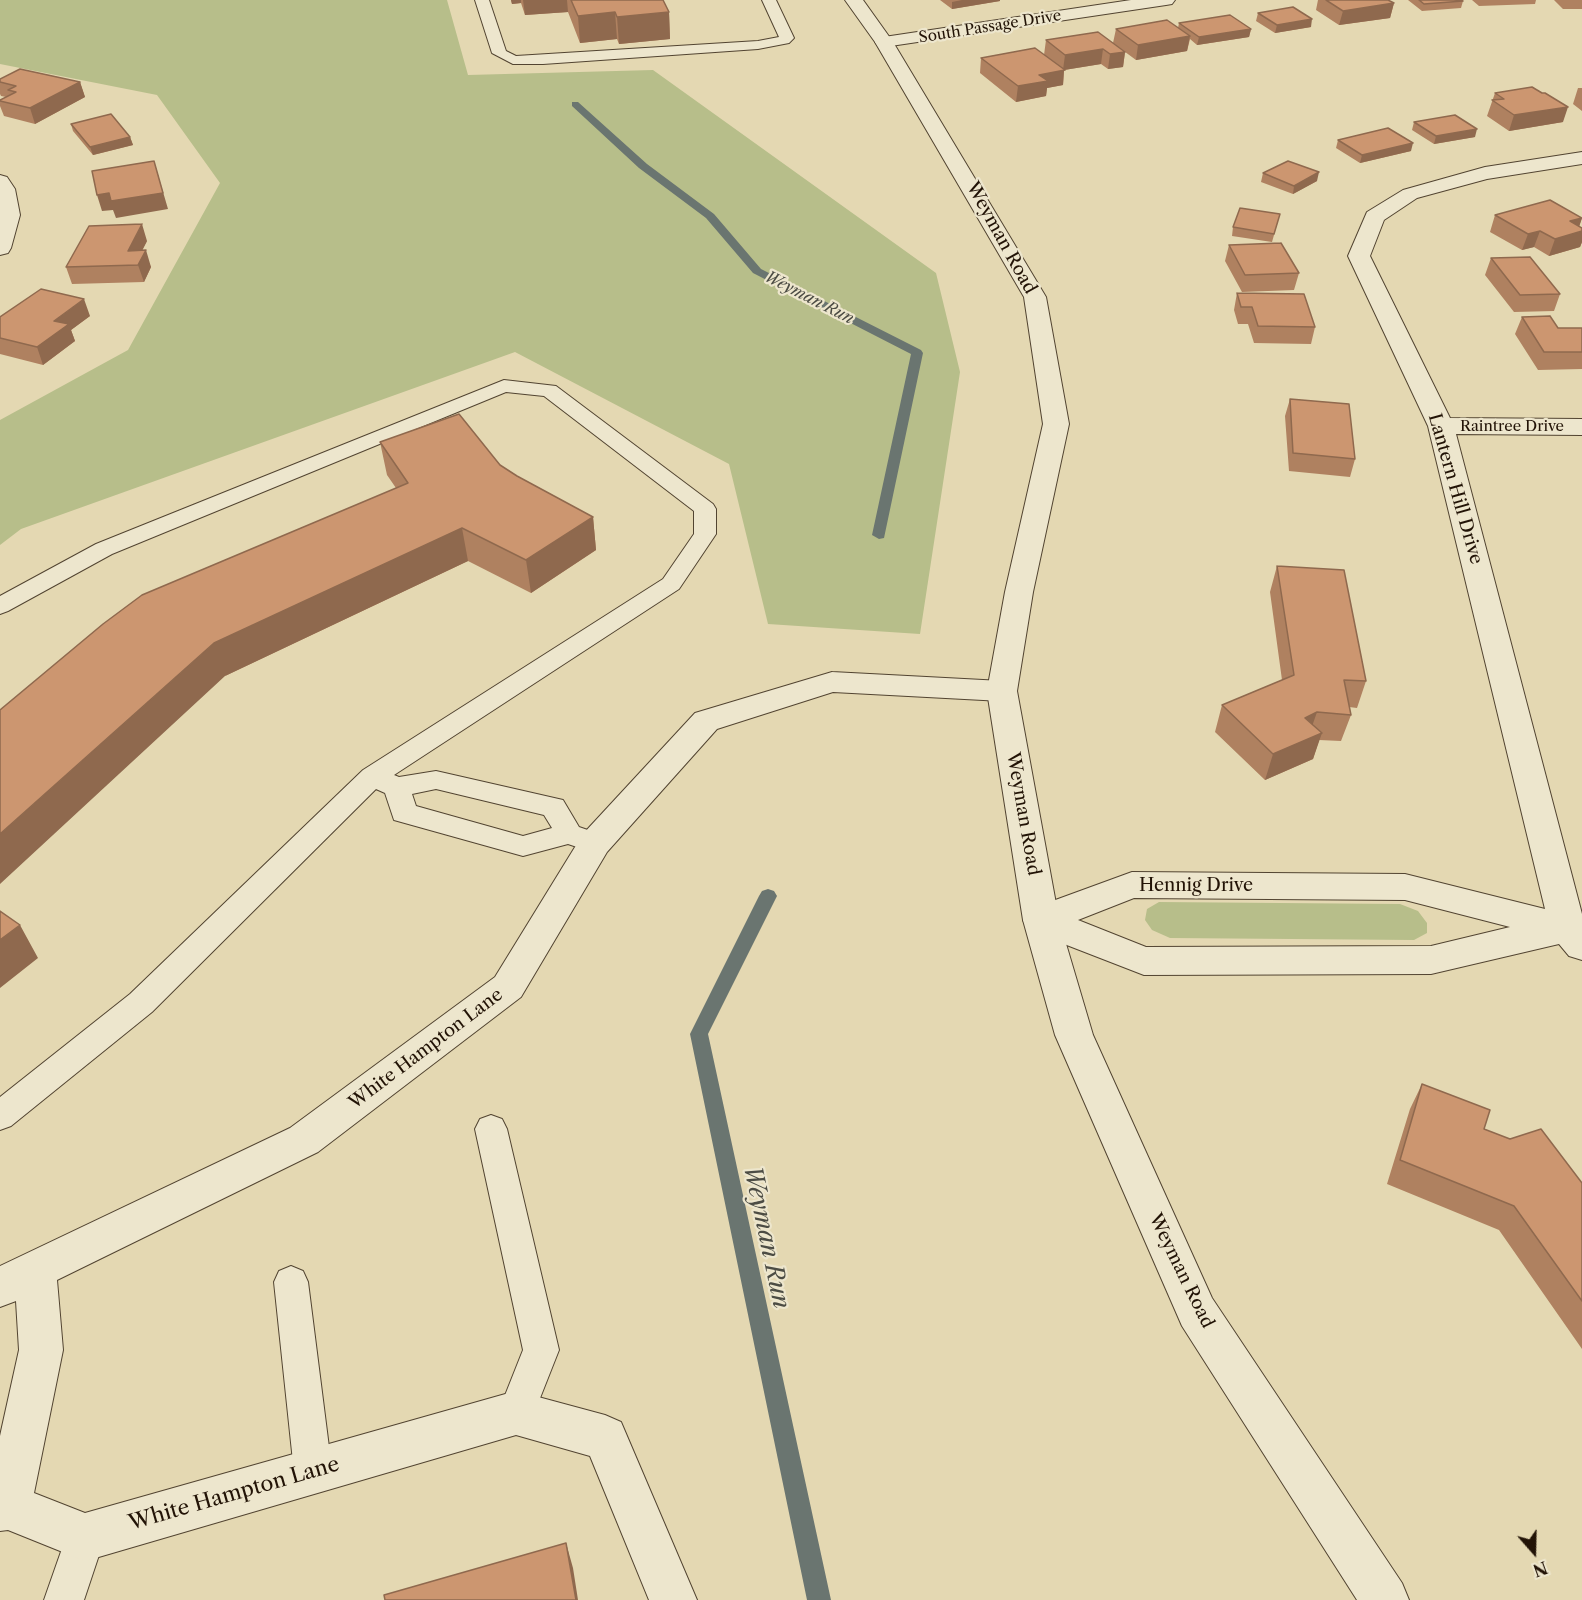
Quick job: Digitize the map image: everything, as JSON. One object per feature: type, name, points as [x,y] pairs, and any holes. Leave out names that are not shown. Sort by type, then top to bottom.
[{"type":"street","name":"Weyman Road","points":[[854,0],[884,42],[1035,297],[1056,424],[1019,592],[1002,691],[1041,920],[1074,1035],[1197,1312],[1385,1600]]},
{"type":"street","name":"South Passage Drive","points":[[884,42],[1166,0]]},
{"type":"street","name":"Lantern Hill Drive","points":[[1577,934],[1441,426],[1359,256],[1375,217],[1410,194],[1485,173],[1582,158]]},
{"type":"street","points":[[0,248],[9,215],[3,185]]},
{"type":"street","name":"Raintree Drive","points":[[1441,426],[1582,427]]},
{"type":"street","name":"White Hampton Lane","points":[[516,1413],[85,1537],[4,1506],[42,1350],[17,1278],[304,1140],[508,987],[582,838],[706,721],[832,682],[1002,691]]},
{"type":"street","name":"Hennig Drive","points":[[1041,920],[1132,885],[1405,887],[1577,934]]},
{"type":"street","points":[[1041,920],[1144,961],[1431,960],[1577,934]]},
{"type":"street","points":[[516,1413],[605,1438],[673,1600]]},
{"type":"lane","points":[[482,0],[499,52],[513,60],[758,45],[784,40],[787,38],[769,0]]},
{"type":"lane","points":[[0,606],[104,549],[504,386],[549,390],[705,509],[705,534],[671,584],[384,782],[141,1003],[0,1116]]},
{"type":"lane","points":[[384,782],[436,780],[553,807],[582,838]]},
{"type":"lane","points":[[384,782],[404,813],[523,846],[582,838]]},
{"type":"lane","points":[[491,1129],[541,1350],[516,1413]]},
{"type":"lane","points":[[291,1282],[313,1471]]},
{"type":"lane","points":[[64,1600],[85,1537]]},
{"type":"green space","points":[[0,0],[447,0],[468,75],[653,70],[936,273],[960,372],[920,634],[768,624],[729,464],[515,352],[21,529],[0,545],[0,420],[128,350],[220,183],[157,95],[0,64]]},
{"type":"green space","points":[[1159,902],[1400,904],[1418,911],[1427,923],[1427,933],[1414,940],[1170,938],[1152,930],[1145,920],[1147,909]]},
{"type":"building","points":[[571,0],[663,0],[669,12],[617,17],[615,12],[578,16]]},
{"type":"building","points":[[1326,0],[1388,0],[1394,3],[1343,11]]},
{"type":"building","points":[[1419,0],[1462,0],[1463,1],[1424,4]]},
{"type":"building","points":[[1293,7],[1312,19],[1277,25],[1258,13]]},
{"type":"building","points":[[1230,15],[1251,29],[1199,37],[1179,23]]},
{"type":"building","points":[[1167,20],[1190,36],[1138,45],[1116,29]]},
{"type":"building","points":[[1098,32],[1125,52],[1110,54],[1103,49],[1065,55],[1046,40]]},
{"type":"building","points":[[1035,48],[1065,70],[1039,75],[1048,81],[1018,86],[981,58]]},
{"type":"building","points":[[20,69],[80,82],[30,108],[0,101],[16,92],[8,90],[16,86],[0,82],[0,79]]},
{"type":"building","points":[[1532,87],[1568,107],[1514,115],[1492,100],[1504,99],[1495,93]]},
{"type":"building","points":[[111,114],[130,137],[90,147],[71,124]]},
{"type":"building","points":[[1455,115],[1477,129],[1436,136],[1414,122]]},
{"type":"building","points":[[1388,128],[1413,143],[1362,155],[1338,140]]},
{"type":"building","points":[[154,161],[163,193],[111,201],[109,193],[97,195],[92,171]]},
{"type":"building","points":[[1288,161],[1319,172],[1294,186],[1263,173]]},
{"type":"building","points":[[1550,200],[1582,218],[1570,221],[1582,228],[1582,231],[1555,239],[1540,231],[1528,234],[1495,215]]},
{"type":"building","points":[[1240,208],[1280,214],[1274,234],[1233,227]]},
{"type":"building","points":[[142,224],[128,251],[146,250],[138,265],[66,267],[89,226]]},
{"type":"building","points":[[1281,243],[1299,273],[1245,275],[1229,245]]},
{"type":"building","points":[[1530,257],[1560,294],[1520,295],[1491,258]]},
{"type":"building","points":[[41,289],[84,299],[54,321],[69,324],[37,347],[0,338],[0,317]]},
{"type":"building","points":[[1237,293],[1304,294],[1315,327],[1258,326],[1252,307],[1241,307]]},
{"type":"building","points":[[1550,316],[1558,328],[1582,328],[1582,352],[1544,352],[1522,317]]},
{"type":"building","points":[[1290,399],[1349,404],[1355,459],[1293,453]]},
{"type":"building","points":[[459,414],[500,465],[593,517],[526,560],[462,528],[214,643],[0,834],[0,710],[103,624],[142,595],[408,483],[380,442]]},
{"type":"building","points":[[1277,566],[1344,570],[1366,681],[1344,680],[1351,715],[1317,712],[1305,718],[1322,733],[1273,754],[1222,705],[1294,675]]},
{"type":"building","points":[[0,911],[20,925],[0,940]]},
{"type":"building","points":[[1422,1084],[1490,1110],[1484,1129],[1510,1139],[1541,1129],[1582,1183],[1582,1301],[1514,1206],[1400,1160]]},
{"type":"building","points":[[566,1543],[576,1600],[385,1600],[384,1595]]},
{"type":"waterway","name":"Weyman Run","points":[[575,104],[643,166],[710,216],[757,271],[917,353],[879,535]]},
{"type":"waterway","name":"Weyman Run","points":[[768,896],[699,1034],[819,1600]]}]
